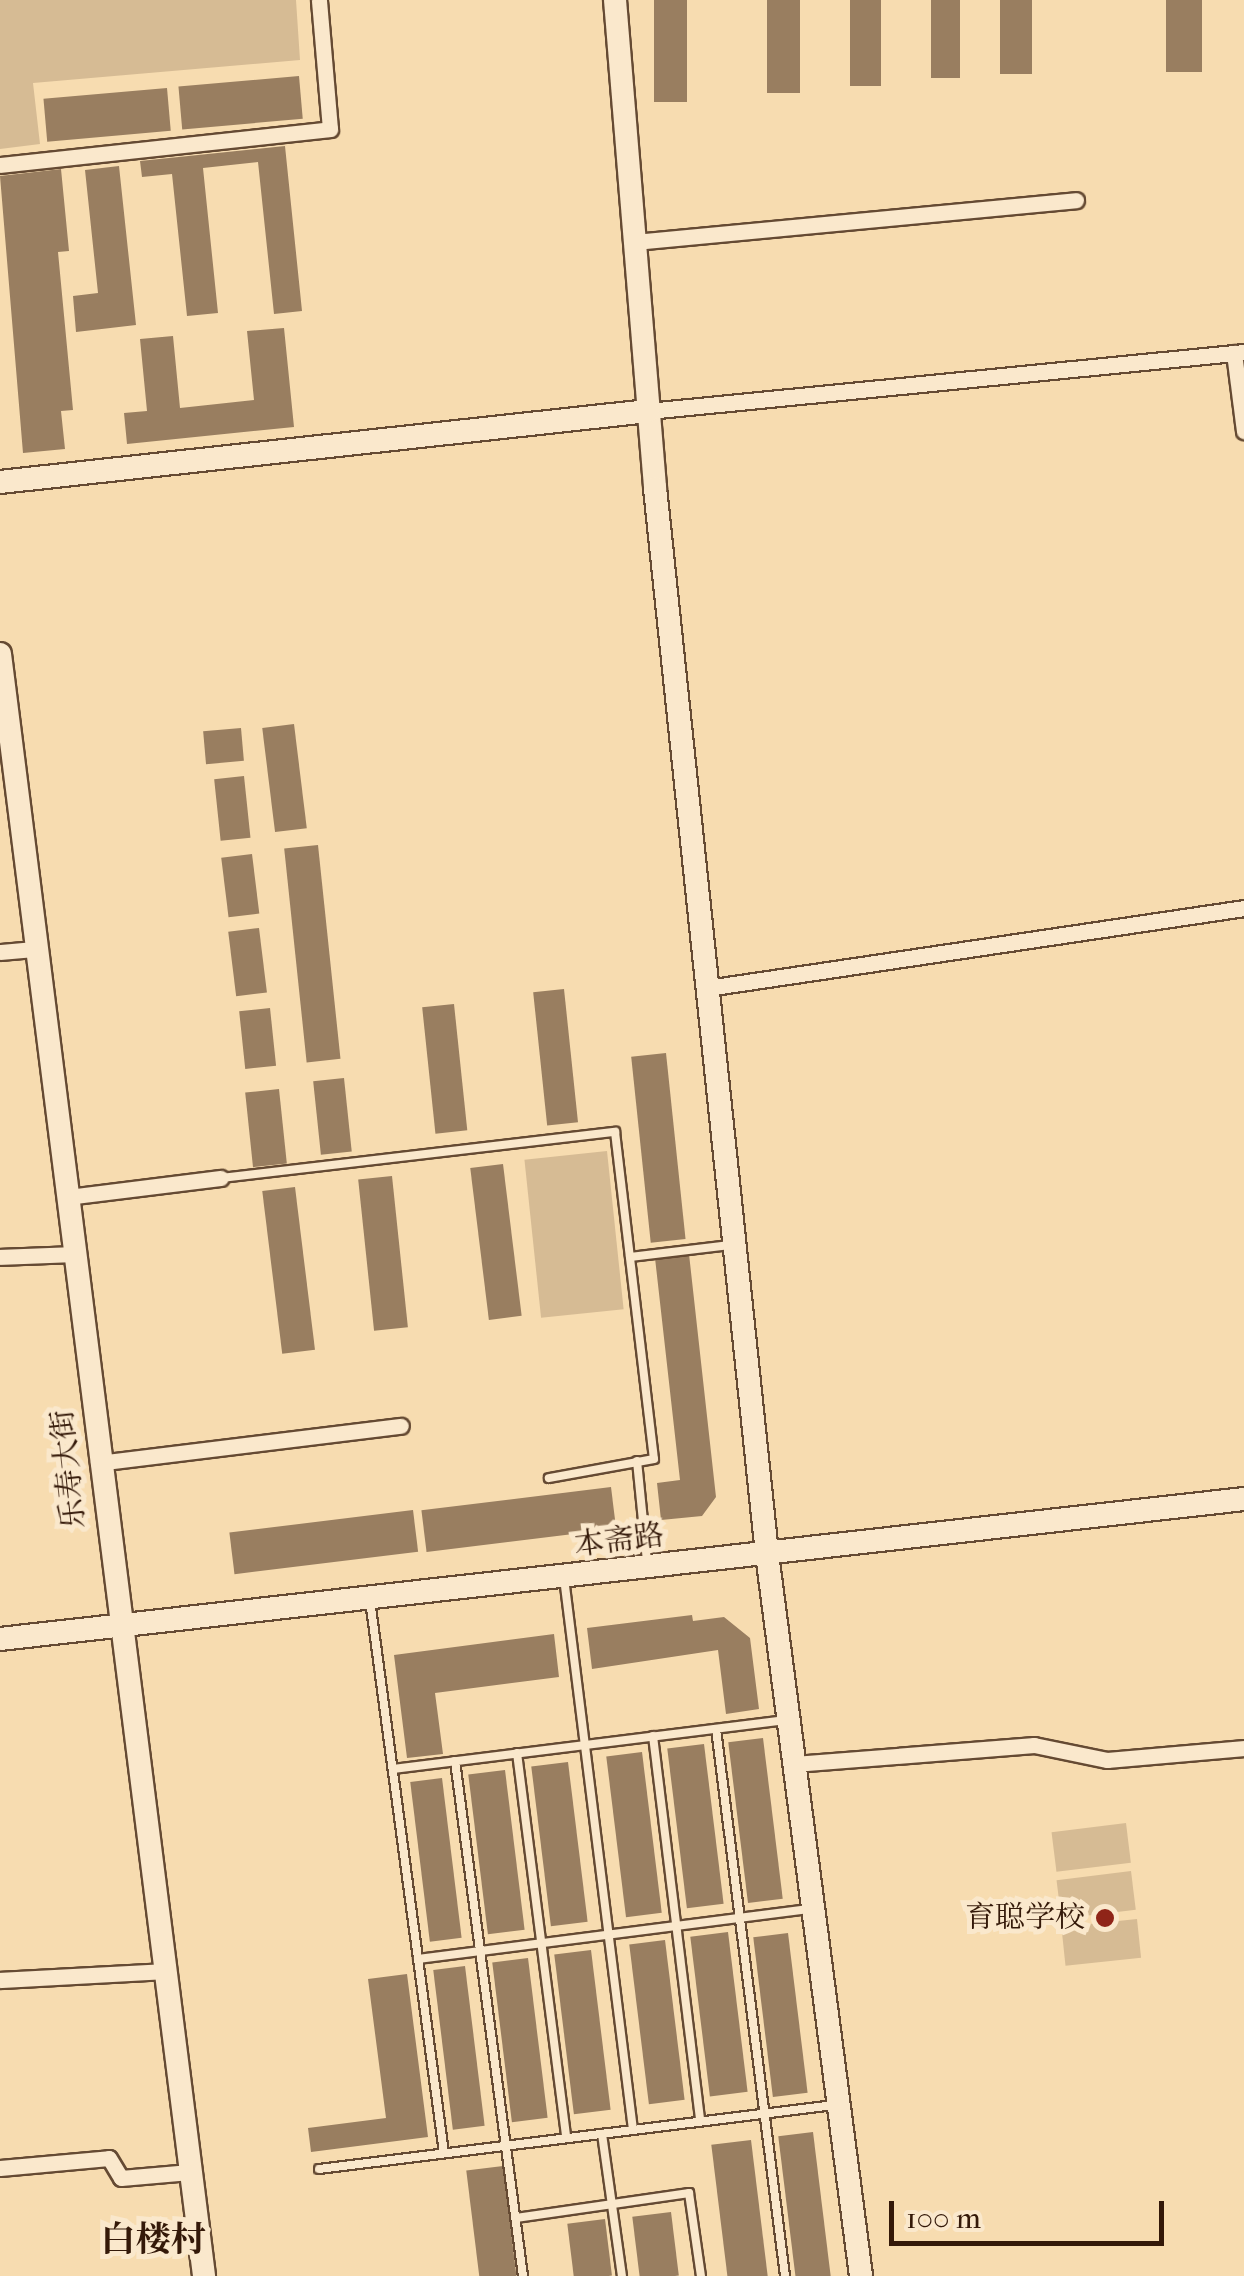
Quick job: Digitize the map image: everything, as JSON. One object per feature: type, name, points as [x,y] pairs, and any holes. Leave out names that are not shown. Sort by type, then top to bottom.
[{"type":"street","points":[[0,165],[330,129],[319,0]]},
{"type":"street","points":[[615,0],[648,412],[767,1554],[862,2276]]},
{"type":"street","points":[[634,242],[1076,200]]},
{"type":"street","points":[[0,482],[1239,353],[1244,431]]},
{"type":"street","name":"乐寿大街","points":[[0,654],[118,1626],[204,2276]]},
{"type":"street","points":[[707,988],[1244,908]]},
{"type":"street","points":[[0,952],[38,949]]},
{"type":"street","points":[[68,1198],[221,1178]]},
{"type":"street","points":[[0,1257],[74,1254]]},
{"type":"street","points":[[98,1463],[402,1426]]},
{"type":"street","name":"本斋路","points":[[0,1639],[1244,1498]]},
{"type":"street","points":[[794,1764],[1034,1745],[1107,1760],[1244,1748]]},
{"type":"street","points":[[0,1980],[164,1972]]},
{"type":"street","points":[[0,2168],[109,2158],[121,2178],[190,2172]]},
{"type":"lane","points":[[221,1178],[615,1132],[654,1460],[548,1478]]},
{"type":"lane","points":[[630,1257],[734,1245]]},
{"type":"lane","points":[[636,1461],[648,1568]]},
{"type":"lane","points":[[564,1578],[633,2130]]},
{"type":"lane","points":[[370,1600],[444,2153]]},
{"type":"lane","points":[[393,1769],[788,1720]]},
{"type":"lane","points":[[716,1729],[785,2276]]},
{"type":"lane","points":[[653,1736],[700,2122]]},
{"type":"lane","points":[[518,1754],[566,2138]]},
{"type":"lane","points":[[455,1761],[523,2276]]},
{"type":"lane","points":[[418,1959],[814,1908]]},
{"type":"lane","points":[[319,2169],[839,2104]]},
{"type":"lane","points":[[602,2134],[622,2276]]},
{"type":"lane","points":[[516,2218],[689,2193],[701,2276]]},
{"type":"shaded area","points":[[0,0],[296,0],[300,60],[33,83],[40,144],[0,149]]},
{"type":"shaded area","points":[[607,1151],[624,1309],[541,1318],[524,1160]]},
{"type":"shaded area","points":[[1126,1823],[1131,1863],[1056,1872],[1052,1832]]},
{"type":"shaded area","points":[[1131,1871],[1136,1910],[1061,1919],[1057,1880]]},
{"type":"shaded area","points":[[1137,1919],[1141,1958],[1065,1966],[1061,1927]]},
{"type":"building","points":[[654,0],[687,0],[687,102],[654,102]]},
{"type":"building","points":[[767,0],[800,0],[800,93],[767,93]]},
{"type":"building","points":[[850,0],[881,0],[881,86],[850,86]]},
{"type":"building","points":[[931,0],[960,0],[960,78],[931,78]]},
{"type":"building","points":[[1000,0],[1032,0],[1032,74],[1000,74]]},
{"type":"building","points":[[1166,0],[1202,0],[1202,72],[1166,72]]},
{"type":"building","points":[[299,76],[303,119],[182,129],[178,87]]},
{"type":"building","points":[[167,88],[171,131],[47,142],[43,99]]},
{"type":"building","points":[[285,146],[302,311],[274,314],[258,162],[203,168],[218,313],[187,316],[172,174],[142,177],[140,161]]},
{"type":"building","points":[[119,166],[136,325],[76,332],[73,296],[98,293],[85,170]]},
{"type":"building","points":[[61,169],[69,251],[58,252],[73,410],[61,411],[65,449],[23,453],[0,176]]},
{"type":"building","points":[[284,328],[294,427],[127,444],[124,413],[147,411],[140,339],[173,336],[180,408],[254,400],[247,331]]},
{"type":"building","points":[[294,724],[307,828],[275,832],[262,728]]},
{"type":"building","points":[[241,728],[244,761],[206,764],[203,731]]},
{"type":"building","points":[[244,776],[250,838],[221,841],[214,779]]},
{"type":"building","points":[[318,845],[340,1059],[307,1062],[284,849]]},
{"type":"building","points":[[252,854],[259,914],[229,917],[221,858]]},
{"type":"building","points":[[259,928],[267,993],[236,996],[228,932]]},
{"type":"building","points":[[564,989],[578,1122],[547,1126],[533,992]]},
{"type":"building","points":[[454,1004],[467,1130],[435,1134],[422,1007]]},
{"type":"building","points":[[270,1008],[276,1066],[245,1069],[239,1011]]},
{"type":"building","points":[[666,1053],[686,1239],[651,1243],[631,1057]]},
{"type":"building","points":[[344,1078],[352,1152],[321,1155],[313,1081]]},
{"type":"building","points":[[279,1089],[287,1164],[253,1167],[245,1093]]},
{"type":"building","points":[[503,1164],[522,1316],[489,1320],[470,1168]]},
{"type":"building","points":[[392,1176],[408,1327],[374,1331],[358,1180]]},
{"type":"building","points":[[295,1187],[315,1350],[282,1354],[262,1191]]},
{"type":"building","points":[[689,1254],[716,1497],[702,1516],[661,1520],[657,1483],[680,1480],[655,1258]]},
{"type":"building","points":[[611,1487],[616,1529],[427,1552],[421,1510]]},
{"type":"building","points":[[413,1510],[418,1552],[234,1574],[229,1533]]},
{"type":"building","points":[[692,1615],[693,1621],[724,1617],[750,1638],[759,1709],[726,1714],[718,1650],[592,1669],[587,1628]]},
{"type":"building","points":[[554,1634],[559,1677],[435,1693],[443,1754],[407,1758],[394,1655]]},
{"type":"building","points":[[763,1738],[783,1899],[748,1903],[728,1742]]},
{"type":"building","points":[[704,1744],[724,1904],[687,1908],[667,1749]]},
{"type":"building","points":[[642,1752],[662,1913],[626,1917],[606,1756]]},
{"type":"building","points":[[568,1762],[588,1922],[551,1926],[531,1767]]},
{"type":"building","points":[[505,1770],[525,1930],[488,1934],[468,1775]]},
{"type":"building","points":[[442,1778],[462,1938],[430,1942],[410,1782]]},
{"type":"building","points":[[728,1932],[748,2092],[710,2096],[690,1937]]},
{"type":"building","points":[[788,1933],[808,2093],[773,2097],[753,1937]]},
{"type":"building","points":[[665,1940],[685,2100],[649,2104],[629,1944]]},
{"type":"building","points":[[591,1950],[611,2110],[574,2114],[554,1955]]},
{"type":"building","points":[[528,1958],[548,2118],[512,2122],[492,1962]]},
{"type":"building","points":[[465,1966],[485,2126],[453,2130],[433,1970]]},
{"type":"building","points":[[407,1974],[428,2137],[311,2152],[308,2128],[386,2118],[368,1979]]},
{"type":"building","points":[[813,2132],[831,2276],[795,2276],[778,2136]]},
{"type":"building","points":[[751,2140],[768,2276],[727,2276],[711,2145]]},
{"type":"building","points":[[503,2166],[517,2276],[479,2276],[466,2171]]},
{"type":"building","points":[[671,2212],[679,2276],[640,2276],[632,2217]]},
{"type":"building","points":[[605,2219],[612,2276],[574,2276],[567,2224]]},
{"type":"place","name":"育聪学校","points":[[1105,1918]]},
{"type":"district","name":"白楼村","points":[[153,2240]]}]
